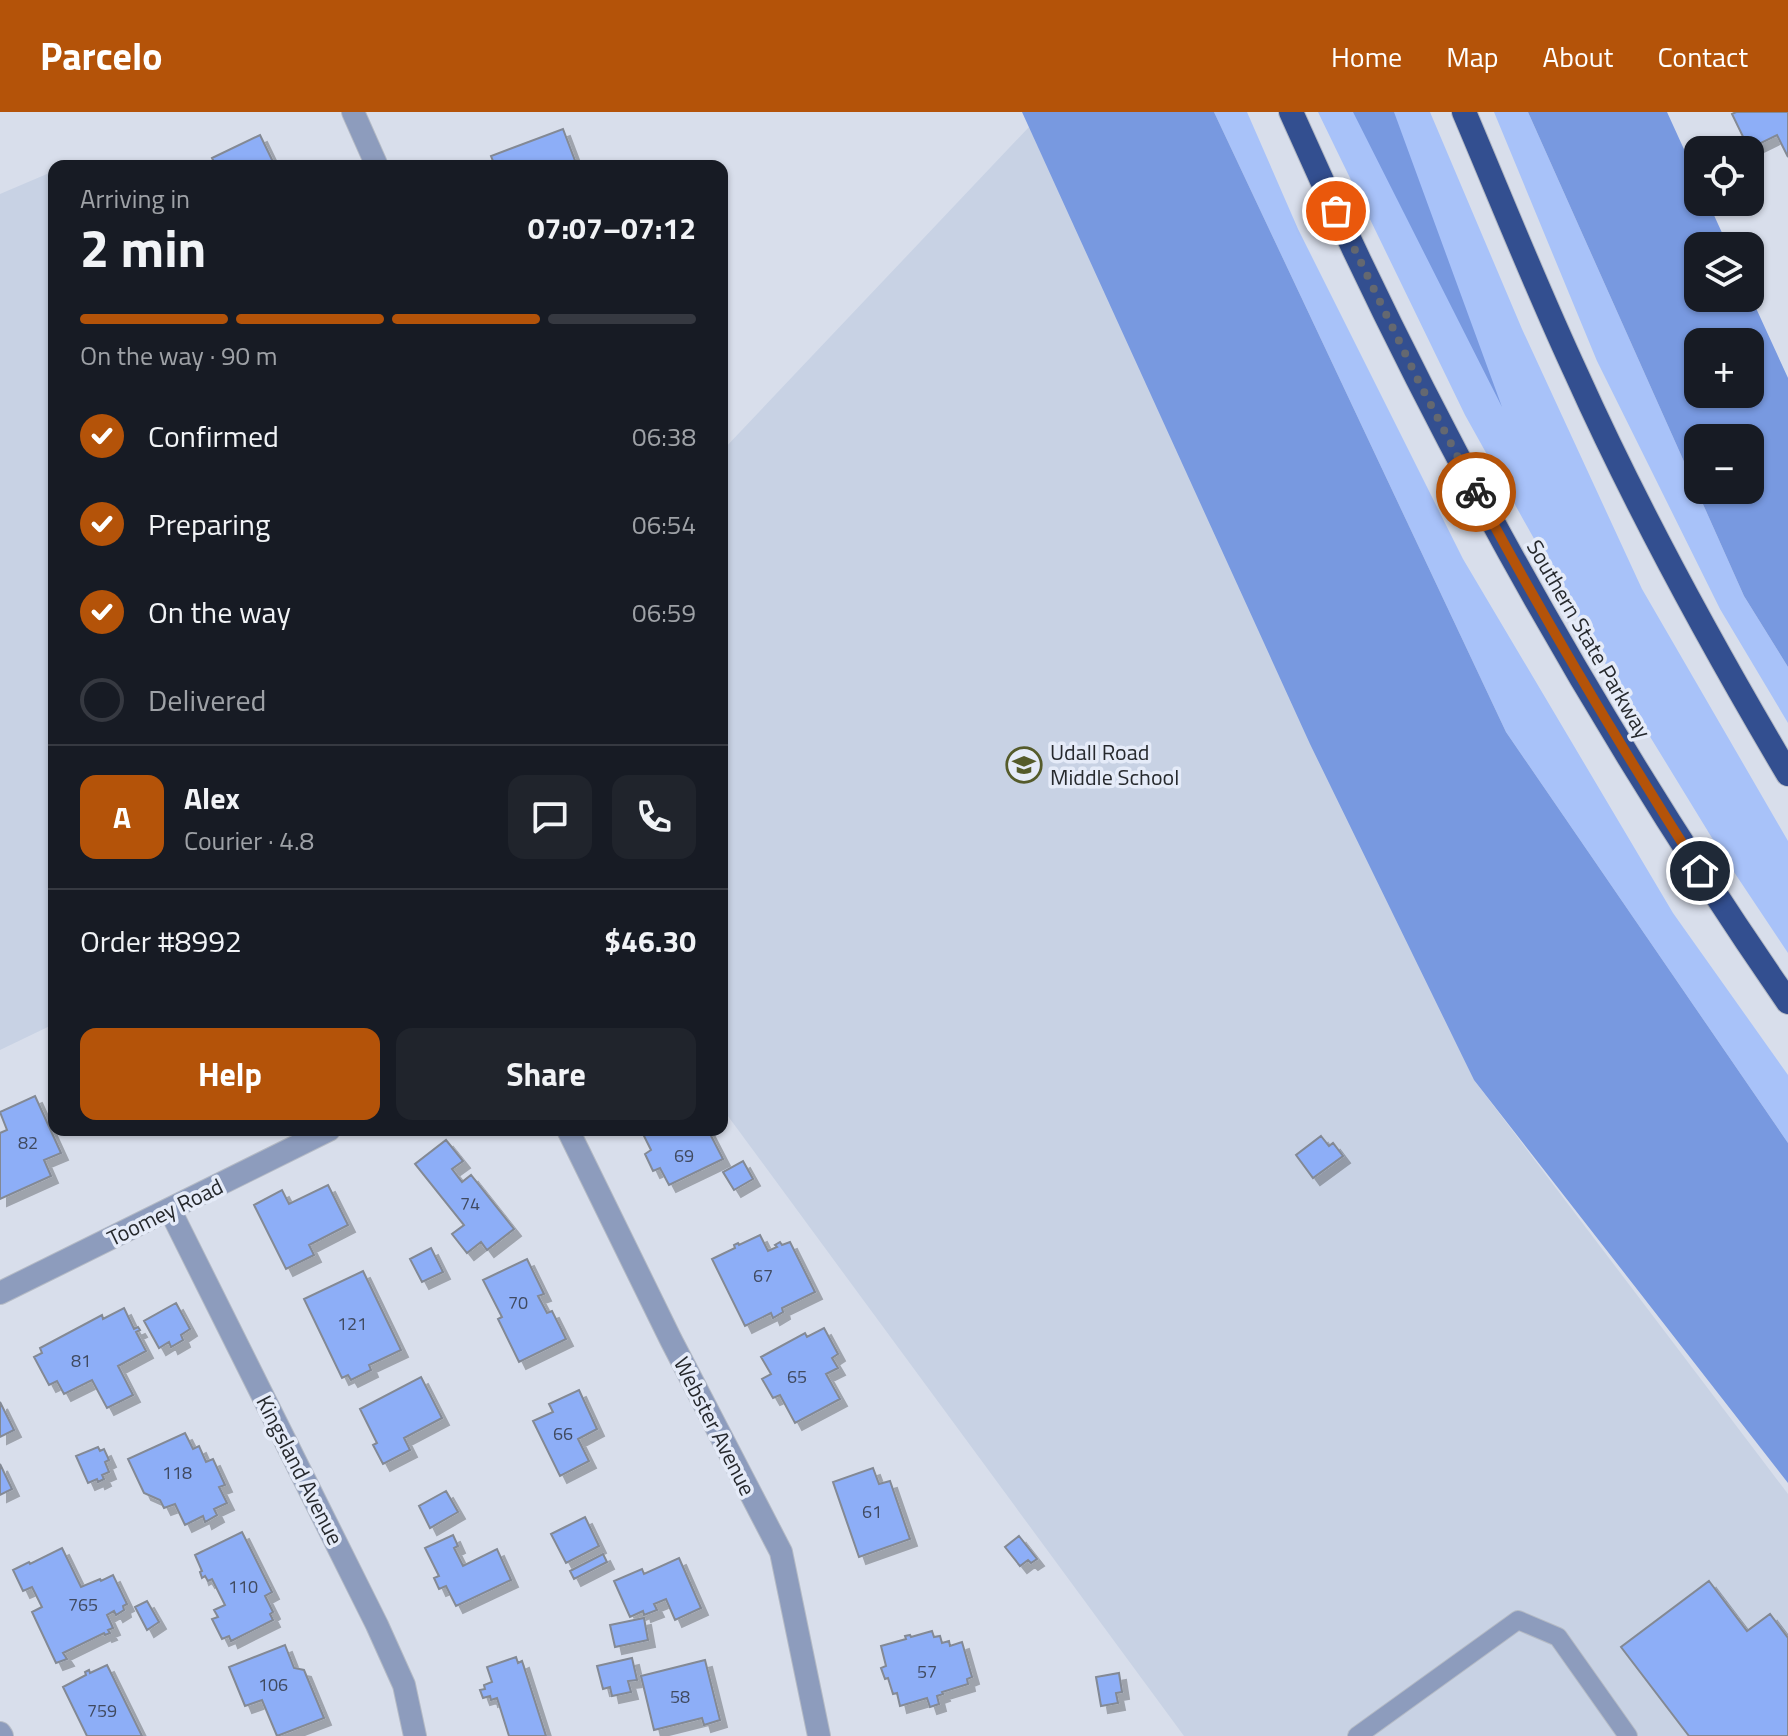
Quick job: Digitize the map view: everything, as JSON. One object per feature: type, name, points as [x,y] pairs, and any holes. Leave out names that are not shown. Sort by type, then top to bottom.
[{"type":"highway","name":"Southern State Parkway","points":[[1291,112],[1418,380],[1543,615],[1649,792],[1788,1002]]},
{"type":"highway","points":[[1464,112],[1576,374],[1623,471],[1703,625],[1788,774]]},
{"type":"street","points":[[353,112],[374,160]]},
{"type":"street","name":"Toomey Road","points":[[0,1293],[317,1136]]},
{"type":"street","name":"Webster Avenue","points":[[571,1136],[671,1340],[781,1552],[819,1736]]},
{"type":"street","name":"Kingsland Avenue","points":[[170,1210],[377,1625],[404,1685],[415,1736]]},
{"type":"lane","points":[[1357,1736],[1518,1620],[1558,1637],[1628,1736]]},
{"type":"shaded area","points":[[1022,112],[1214,112],[1506,732],[1788,1143],[1788,1483],[1474,1080],[1310,744]]},
{"type":"shaded area","points":[[1214,112],[1247,112],[1298,229],[1463,559],[1673,913],[1788,1075],[1788,1143],[1506,732]]},
{"type":"shaded area","points":[[1318,112],[1430,112],[1522,329],[1642,589],[1788,841],[1788,953],[1720,851],[1586,632],[1465,415]]},
{"type":"shaded area","points":[[1353,112],[1394,112],[1502,407]]},
{"type":"shaded area","points":[[1494,112],[1528,112],[1684,462],[1684,504],[1703,504],[1744,596],[1788,667],[1788,723],[1720,609],[1597,361]]},
{"type":"shaded area","points":[[1528,112],[1667,112],[1684,149],[1684,216],[1714,216],[1722,232],[1684,232],[1684,312],[1758,312],[1788,378],[1788,667],[1744,596],[1703,504],[1764,504],[1764,424],[1684,424],[1684,462]]},
{"type":"shaded area","name":"Udall Road Middle School","points":[[1029,127],[1474,1080],[1788,1494],[1788,1736],[1184,1736],[728,1116],[728,445]]},
{"type":"shaded area","points":[[48,174],[48,1027],[0,1050],[0,194]]},
{"type":"building","points":[[1788,112],[1788,157],[1777,135],[1764,142],[1764,136],[1743,136],[1732,114]]},
{"type":"building","points":[[563,129],[575,160],[493,160],[491,156]]},
{"type":"building","points":[[260,135],[272,160],[213,160]]},
{"type":"building","points":[[35,1096],[48,1124],[48,1136],[53,1136],[61,1153],[44,1160],[51,1176],[0,1199],[0,1133],[7,1130],[0,1112]]},
{"type":"building","points":[[644,1136],[711,1136],[723,1159],[669,1185],[660,1168],[653,1171],[645,1154],[651,1150]]},
{"type":"building","points":[[1321,1136],[1329,1146],[1333,1143],[1343,1156],[1313,1178],[1296,1155]]},
{"type":"building","points":[[446,1140],[463,1161],[452,1169],[462,1182],[471,1175],[514,1229],[487,1250],[481,1242],[467,1253],[452,1234],[464,1225],[415,1164]]},
{"type":"building","points":[[743,1161],[753,1179],[734,1190],[723,1172]]},
{"type":"building","points":[[328,1185],[348,1225],[309,1245],[314,1255],[286,1269],[254,1205],[282,1190],[289,1204]]},
{"type":"building","points":[[760,1235],[768,1251],[780,1242],[782,1245],[790,1242],[815,1292],[782,1308],[783,1312],[773,1318],[771,1313],[745,1326],[712,1259],[735,1248],[734,1245],[738,1243]]},
{"type":"building","points":[[431,1248],[443,1272],[422,1282],[410,1259]]},
{"type":"building","points":[[527,1259],[544,1294],[538,1296],[547,1313],[552,1311],[566,1339],[519,1362],[498,1319],[502,1317],[483,1280]]},
{"type":"building","points":[[363,1271],[401,1350],[369,1365],[371,1370],[351,1380],[348,1375],[342,1378],[304,1299]]},
{"type":"building","points":[[176,1303],[190,1329],[181,1335],[183,1340],[171,1347],[169,1342],[159,1348],[144,1321]]},
{"type":"building","points":[[124,1308],[134,1329],[138,1327],[140,1330],[136,1332],[146,1351],[118,1366],[133,1395],[107,1408],[92,1380],[64,1394],[57,1381],[49,1385],[34,1357],[42,1353],[40,1348],[102,1315],[103,1319]]},
{"type":"building","points":[[824,1328],[838,1354],[832,1358],[838,1368],[826,1374],[840,1399],[795,1423],[780,1395],[773,1398],[762,1379],[771,1374],[761,1357],[805,1333],[807,1337]]},
{"type":"building","points":[[421,1377],[442,1418],[404,1438],[410,1450],[383,1464],[373,1445],[377,1443],[360,1409]]},
{"type":"building","points":[[579,1390],[597,1429],[578,1439],[589,1461],[560,1476],[533,1421],[553,1412],[549,1404]]},
{"type":"building","points":[[0,1402],[14,1430],[0,1437]]},
{"type":"building","points":[[185,1433],[193,1449],[199,1446],[206,1462],[213,1459],[225,1485],[219,1487],[227,1503],[214,1509],[217,1515],[205,1522],[203,1516],[185,1525],[175,1504],[164,1508],[160,1500],[144,1493],[128,1459]]},
{"type":"building","points":[[98,1447],[100,1451],[104,1449],[109,1460],[105,1462],[109,1472],[102,1475],[104,1479],[88,1483],[76,1456]]},
{"type":"building","points":[[0,1464],[12,1489],[0,1495]]},
{"type":"building","points":[[873,1468],[879,1484],[890,1481],[910,1539],[859,1557],[833,1482]]},
{"type":"building","points":[[446,1491],[458,1512],[430,1528],[419,1506]]},
{"type":"building","points":[[585,1517],[599,1546],[566,1563],[551,1534]]},
{"type":"building","points":[[242,1532],[272,1592],[265,1596],[273,1612],[270,1614],[273,1620],[231,1641],[229,1636],[222,1639],[212,1619],[218,1617],[214,1610],[225,1605],[212,1579],[202,1578],[195,1555]]},
{"type":"building","points":[[453,1535],[458,1546],[454,1548],[463,1566],[497,1549],[511,1580],[456,1606],[446,1586],[439,1589],[434,1578],[439,1576],[425,1548]]},
{"type":"building","points":[[1019,1536],[1037,1559],[1031,1563],[1028,1560],[1020,1566],[1005,1547]]},
{"type":"building","points":[[62,1548],[81,1587],[113,1575],[127,1604],[116,1615],[114,1611],[107,1615],[113,1628],[108,1630],[110,1633],[63,1653],[67,1659],[56,1663],[32,1612],[42,1607],[32,1587],[23,1591],[13,1570]]},
{"type":"building","points":[[603,1554],[607,1562],[574,1579],[570,1571]]},
{"type":"building","points":[[679,1558],[701,1608],[675,1620],[666,1599],[654,1604],[657,1610],[644,1615],[643,1611],[630,1617],[614,1581],[642,1569],[644,1574]]},
{"type":"building","points":[[1709,1581],[1747,1631],[1770,1614],[1788,1638],[1788,1736],[1689,1736],[1621,1647]]},
{"type":"building","points":[[147,1601],[159,1622],[147,1630],[135,1607]]},
{"type":"building","points":[[644,1618],[648,1640],[615,1647],[610,1625]]},
{"type":"building","points":[[932,1631],[934,1637],[940,1636],[942,1643],[949,1641],[950,1646],[962,1642],[972,1677],[967,1679],[968,1684],[937,1696],[939,1704],[930,1707],[927,1698],[900,1706],[897,1693],[893,1694],[881,1668],[886,1666],[881,1646],[906,1639],[905,1636]]},
{"type":"building","points":[[285,1645],[294,1668],[304,1670],[324,1718],[277,1736],[262,1700],[245,1706],[229,1667]]},
{"type":"building","points":[[516,1657],[518,1663],[522,1661],[546,1736],[509,1736],[497,1698],[483,1698],[480,1690],[492,1682],[487,1667]]},
{"type":"building","points":[[632,1658],[637,1680],[628,1681],[631,1692],[612,1696],[610,1687],[603,1689],[597,1666]]},
{"type":"building","points":[[705,1660],[720,1720],[704,1725],[702,1718],[654,1730],[641,1676]]},
{"type":"building","points":[[107,1665],[142,1736],[87,1736],[63,1687],[86,1675],[85,1672],[89,1670],[90,1673]]},
{"type":"building","points":[[1119,1673],[1122,1692],[1116,1693],[1118,1703],[1101,1706],[1096,1677]]},
{"type":"way so far","points":[[1336,211],[1476,492]]},
{"type":"place","name":"Udall Road Middle School","points":[[1024,765]]},
{"type":"route","points":[[1476,492],[1599,711],[1700,871]]}]
